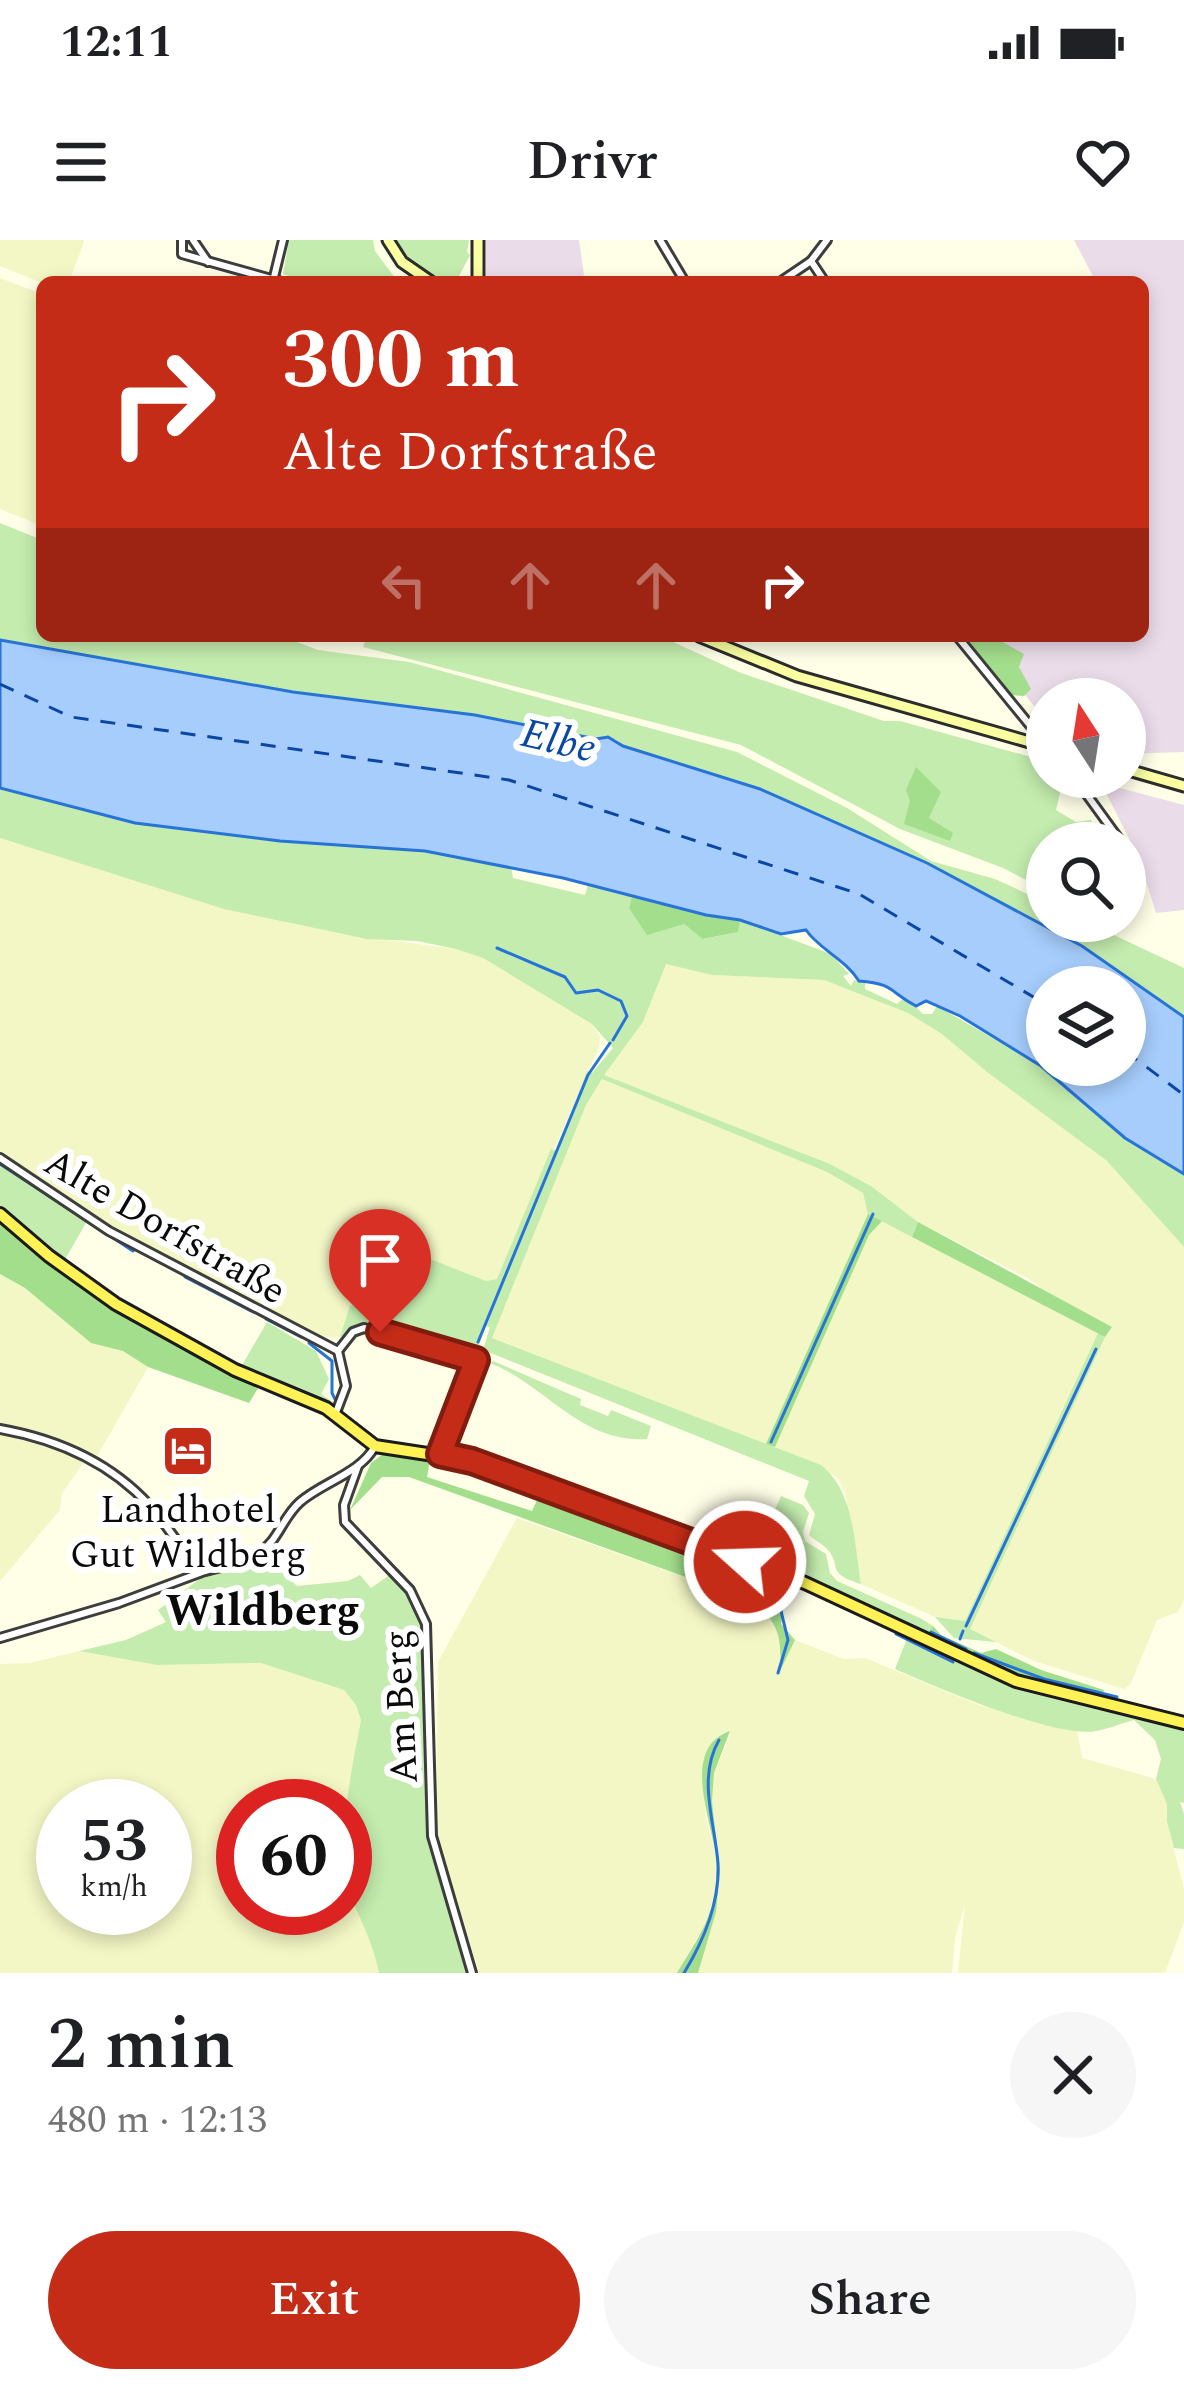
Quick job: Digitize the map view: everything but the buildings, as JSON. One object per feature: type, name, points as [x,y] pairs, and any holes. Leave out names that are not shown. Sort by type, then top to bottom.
[{"type":"main road","points":[[388,240],[401,262],[422,276]]},
{"type":"main road","points":[[478,240],[478,276]]},
{"type":"main road","points":[[714,642],[797,676],[1026,740]]},
{"type":"main road","points":[[1146,775],[1184,786]]},
{"type":"main road","points":[[0,1214],[116,1304],[236,1370],[316,1403],[376,1445],[472,1461],[805,1583],[1016,1681],[1184,1723]]},
{"type":"street","points":[[182,240],[182,254],[262,276]]},
{"type":"street","points":[[193,240],[208,262]]},
{"type":"street","points":[[278,276],[283,240]]},
{"type":"street","points":[[660,240],[681,276]]},
{"type":"street","points":[[789,276],[811,261],[827,240]]},
{"type":"street","points":[[811,261],[821,276]]},
{"type":"street","points":[[962,642],[1026,721]]},
{"type":"street","name":"Alte Dorfstraße","points":[[0,1158],[110,1231],[338,1351]]},
{"type":"street","points":[[335,1415],[346,1386],[338,1351],[353,1332],[364,1328],[476,1360],[440,1454]]},
{"type":"street","points":[[0,1429],[61,1442],[91,1460],[139,1494],[187,1556],[205,1571]]},
{"type":"street","points":[[0,1638],[254,1557],[275,1541],[296,1505],[358,1466],[376,1445]]},
{"type":"street","name":"Am Berg","points":[[358,1466],[344,1504],[345,1522],[410,1590],[426,1624],[432,1836],[472,1973]]},
{"type":"shaded area","points":[[486,240],[579,240],[584,276],[486,276]]},
{"type":"shaded area","points":[[1074,240],[1184,240],[1184,752],[1146,753],[1146,678],[1026,678],[1026,696],[992,654],[991,642],[1149,642],[1149,276],[1093,276]]},
{"type":"shaded area","points":[[1146,795],[1184,805],[1184,910],[1156,913],[1146,881],[1146,822],[1121,822],[1109,798]]},
{"type":"green space","points":[[0,240],[84,242],[71,276],[36,276],[36,281],[0,266]]},
{"type":"green space","points":[[289,240],[373,240],[375,251],[394,276],[288,276],[283,274]]},
{"type":"green space","points":[[393,240],[469,240],[470,255],[459,276],[429,276]]},
{"type":"green space","points":[[0,278],[36,292],[36,524],[0,509]]},
{"type":"green space","points":[[0,523],[36,538],[36,642],[297,642],[318,650],[409,662],[737,752],[847,808],[931,861],[1026,893],[1026,916],[927,863],[760,789],[623,746],[615,739],[293,692],[0,640]]},
{"type":"green space","points":[[365,642],[673,642],[741,673],[884,721],[900,721],[1026,756],[1026,798],[1059,798],[1056,810],[1076,822],[1026,822],[1026,880],[900,829],[741,745],[363,647]]},
{"type":"green space","points":[[969,642],[1003,642],[1024,654],[1019,667],[1026,680],[1024,696],[1009,695]]},
{"type":"green space","points":[[916,767],[941,792],[929,818],[953,833],[950,841],[904,824],[910,801],[906,790]]},
{"type":"green space","points":[[0,788],[135,823],[280,841],[425,851],[511,867],[513,878],[585,895],[588,884],[632,896],[629,908],[684,924],[704,939],[737,932],[740,920],[831,954],[849,974],[843,976],[851,986],[854,980],[865,983],[865,989],[897,1004],[905,997],[923,1014],[932,1014],[937,1006],[1026,1057],[1026,1086],[1064,1086],[1125,1138],[1177,1168],[1184,1174],[1184,1247],[1107,1161],[908,1013],[824,980],[712,975],[666,964],[643,1022],[604,1075],[830,1164],[871,1186],[918,1222],[912,1237],[868,1214],[863,1193],[827,1172],[602,1079],[586,1105],[492,1338],[821,1465],[841,1489],[851,1520],[861,1584],[849,1580],[838,1572],[826,1548],[809,1535],[815,1514],[804,1496],[809,1481],[483,1350],[490,1327],[486,1326],[475,1356],[366,1323],[340,1337],[350,1306],[403,1291],[425,1257],[486,1281],[497,1279],[551,1149],[557,1151],[587,1071],[592,1073],[613,1048],[592,1024],[483,958],[456,949],[367,939],[224,909],[0,838]]},
{"type":"green space","points":[[0,838],[156,886],[341,934],[456,949],[483,958],[592,1024],[600,1036],[599,1047],[497,1279],[486,1281],[416,1265],[403,1291],[351,1306],[340,1337],[320,1337],[90,1215],[0,1154]]},
{"type":"green space","points":[[632,896],[740,920],[738,932],[703,939],[684,924],[647,935],[629,908]]},
{"type":"green space","points":[[1075,942],[1129,942],[1184,968],[1184,1017],[1146,991],[1146,966],[1111,966]]},
{"type":"green space","points":[[666,963],[712,975],[824,980],[908,1013],[1107,1161],[1184,1247],[1184,1600],[1178,1612],[1157,1620],[1130,1685],[1124,1689],[1034,1661],[969,1629],[1105,1337],[1028,1278],[918,1222],[871,1186],[830,1164],[603,1075],[643,1022]]},
{"type":"green space","points":[[602,1079],[827,1172],[863,1193],[868,1203],[868,1214],[766,1444],[492,1338],[586,1105]]},
{"type":"green space","points":[[0,1161],[87,1221],[63,1263],[0,1210]]},
{"type":"green space","points":[[868,1214],[882,1221],[869,1235],[775,1447],[766,1444]]},
{"type":"green space","points":[[0,1219],[109,1304],[260,1385],[249,1403],[148,1367],[123,1351],[91,1343],[25,1288],[0,1274]]},
{"type":"green space","points":[[882,1221],[1098,1333],[965,1621],[935,1617],[861,1584],[845,1492],[837,1477],[775,1447],[869,1235]]},
{"type":"green space","points":[[918,1222],[1112,1327],[1105,1337],[912,1237]]},
{"type":"green space","points":[[0,1274],[25,1288],[91,1343],[123,1351],[148,1367],[95,1460],[85,1461],[62,1493],[60,1510],[0,1581]]},
{"type":"green space","points":[[267,1322],[316,1351],[329,1379],[321,1394],[337,1405],[329,1406],[241,1367]]},
{"type":"green space","points":[[1098,1333],[1105,1337],[970,1629],[996,1642],[954,1638],[935,1617],[965,1621]]},
{"type":"green space","points":[[490,1363],[581,1399],[580,1405],[608,1416],[611,1410],[651,1426],[647,1439],[624,1438],[583,1423]]},
{"type":"green space","points":[[383,1454],[430,1460],[427,1477],[532,1511],[542,1489],[788,1583],[781,1624],[795,1640],[780,1671],[777,1632],[752,1601],[409,1477],[382,1477],[350,1510],[371,1463]]},
{"type":"green space","points":[[781,1496],[803,1505],[809,1513],[805,1541],[826,1554],[837,1581],[922,1619],[933,1626],[927,1635],[825,1585],[754,1557]]},
{"type":"green space","points":[[517,1518],[752,1601],[771,1615],[782,1646],[780,1666],[795,1640],[844,1659],[865,1658],[979,1705],[1077,1731],[1082,1758],[1156,1779],[1167,1804],[1184,1889],[1184,1922],[1165,1973],[958,1973],[965,1904],[952,1973],[698,1973],[716,1912],[720,1873],[712,1801],[714,1773],[731,1734],[724,1732],[706,1755],[703,1780],[716,1857],[715,1893],[710,1916],[677,1973],[479,1973],[436,1831],[438,1662]]},
{"type":"green space","points":[[265,1555],[297,1586],[348,1581],[360,1575],[371,1588],[391,1574],[416,1603],[423,1629],[427,1818],[469,1973],[379,1973],[368,1935],[372,1935],[372,1779],[351,1779],[361,1720],[344,1690],[261,1663],[157,1665],[79,1651],[126,1640],[166,1622],[158,1610],[201,1578]]},
{"type":"green space","points":[[933,1626],[941,1635],[981,1653],[996,1649],[1041,1670],[1104,1690],[1102,1698],[1018,1677],[927,1635]]},
{"type":"green space","points":[[908,1636],[1018,1688],[1184,1729],[1184,1803],[1180,1802],[1184,1849],[1174,1848],[1167,1822],[1167,1804],[1156,1779],[1161,1759],[1155,1740],[1134,1720],[1078,1731],[996,1710],[895,1669]]},
{"type":"green space","points":[[79,1651],[157,1665],[261,1663],[344,1690],[361,1720],[351,1779],[216,1779],[216,1935],[369,1935],[379,1973],[0,1973],[0,1664],[30,1663]]},
{"type":"green space","points":[[730,1731],[714,1773],[712,1801],[720,1873],[716,1912],[698,1973],[677,1973],[712,1907],[716,1859],[702,1769],[715,1740]]},
{"type":"water","name":"Elbe","points":[[0,640],[293,692],[475,715],[596,739],[608,737],[623,746],[760,789],[927,863],[1026,916],[1026,942],[1075,942],[1111,966],[1026,966],[1026,1057],[960,1016],[926,1001],[916,1006],[885,986],[859,981],[806,930],[781,934],[563,878],[425,851],[280,841],[135,823],[0,788]]},
{"type":"water","points":[[1146,991],[1184,1017],[1184,1174],[1125,1138],[1064,1086],[1146,1086]]},
{"type":"waterway","points":[[497,948],[565,977],[576,993],[598,990],[621,1001],[627,1016],[613,1040]]},
{"type":"waterway","points":[[478,1342],[588,1075],[610,1043]]},
{"type":"waterway","points":[[0,1164],[133,1251]]},
{"type":"waterway","points":[[771,1442],[873,1214]]},
{"type":"waterway","points":[[185,1277],[253,1312]]},
{"type":"waterway","points":[[266,1319],[301,1337]]},
{"type":"waterway","points":[[309,1343],[332,1361],[336,1401]]},
{"type":"waterway","points":[[966,1626],[1096,1349]]},
{"type":"waterway","points":[[733,1568],[776,1590],[788,1640],[778,1673]]},
{"type":"waterway","points":[[960,1639],[963,1631]]},
{"type":"waterway","points":[[931,1632],[966,1649]]},
{"type":"waterway","points":[[896,1634],[953,1662]]},
{"type":"waterway","points":[[974,1653],[1044,1679],[1117,1697]]},
{"type":"waterway","points":[[684,1973],[704,1934],[716,1892],[718,1863],[708,1785],[719,1740]]},
{"type":"ferry route","points":[[0,684],[71,717],[509,780],[859,894],[1026,993]]},
{"type":"ferry route","points":[[1146,1067],[1184,1095]]},
{"type":"place","name":"Landhotel Gut Wildberg","points":[[188,1451]]},
{"type":"district","name":"Wildberg","points":[[263,1609]]},
{"type":"route","points":[[380,1332],[476,1360],[440,1454],[472,1461],[745,1562]]}]
